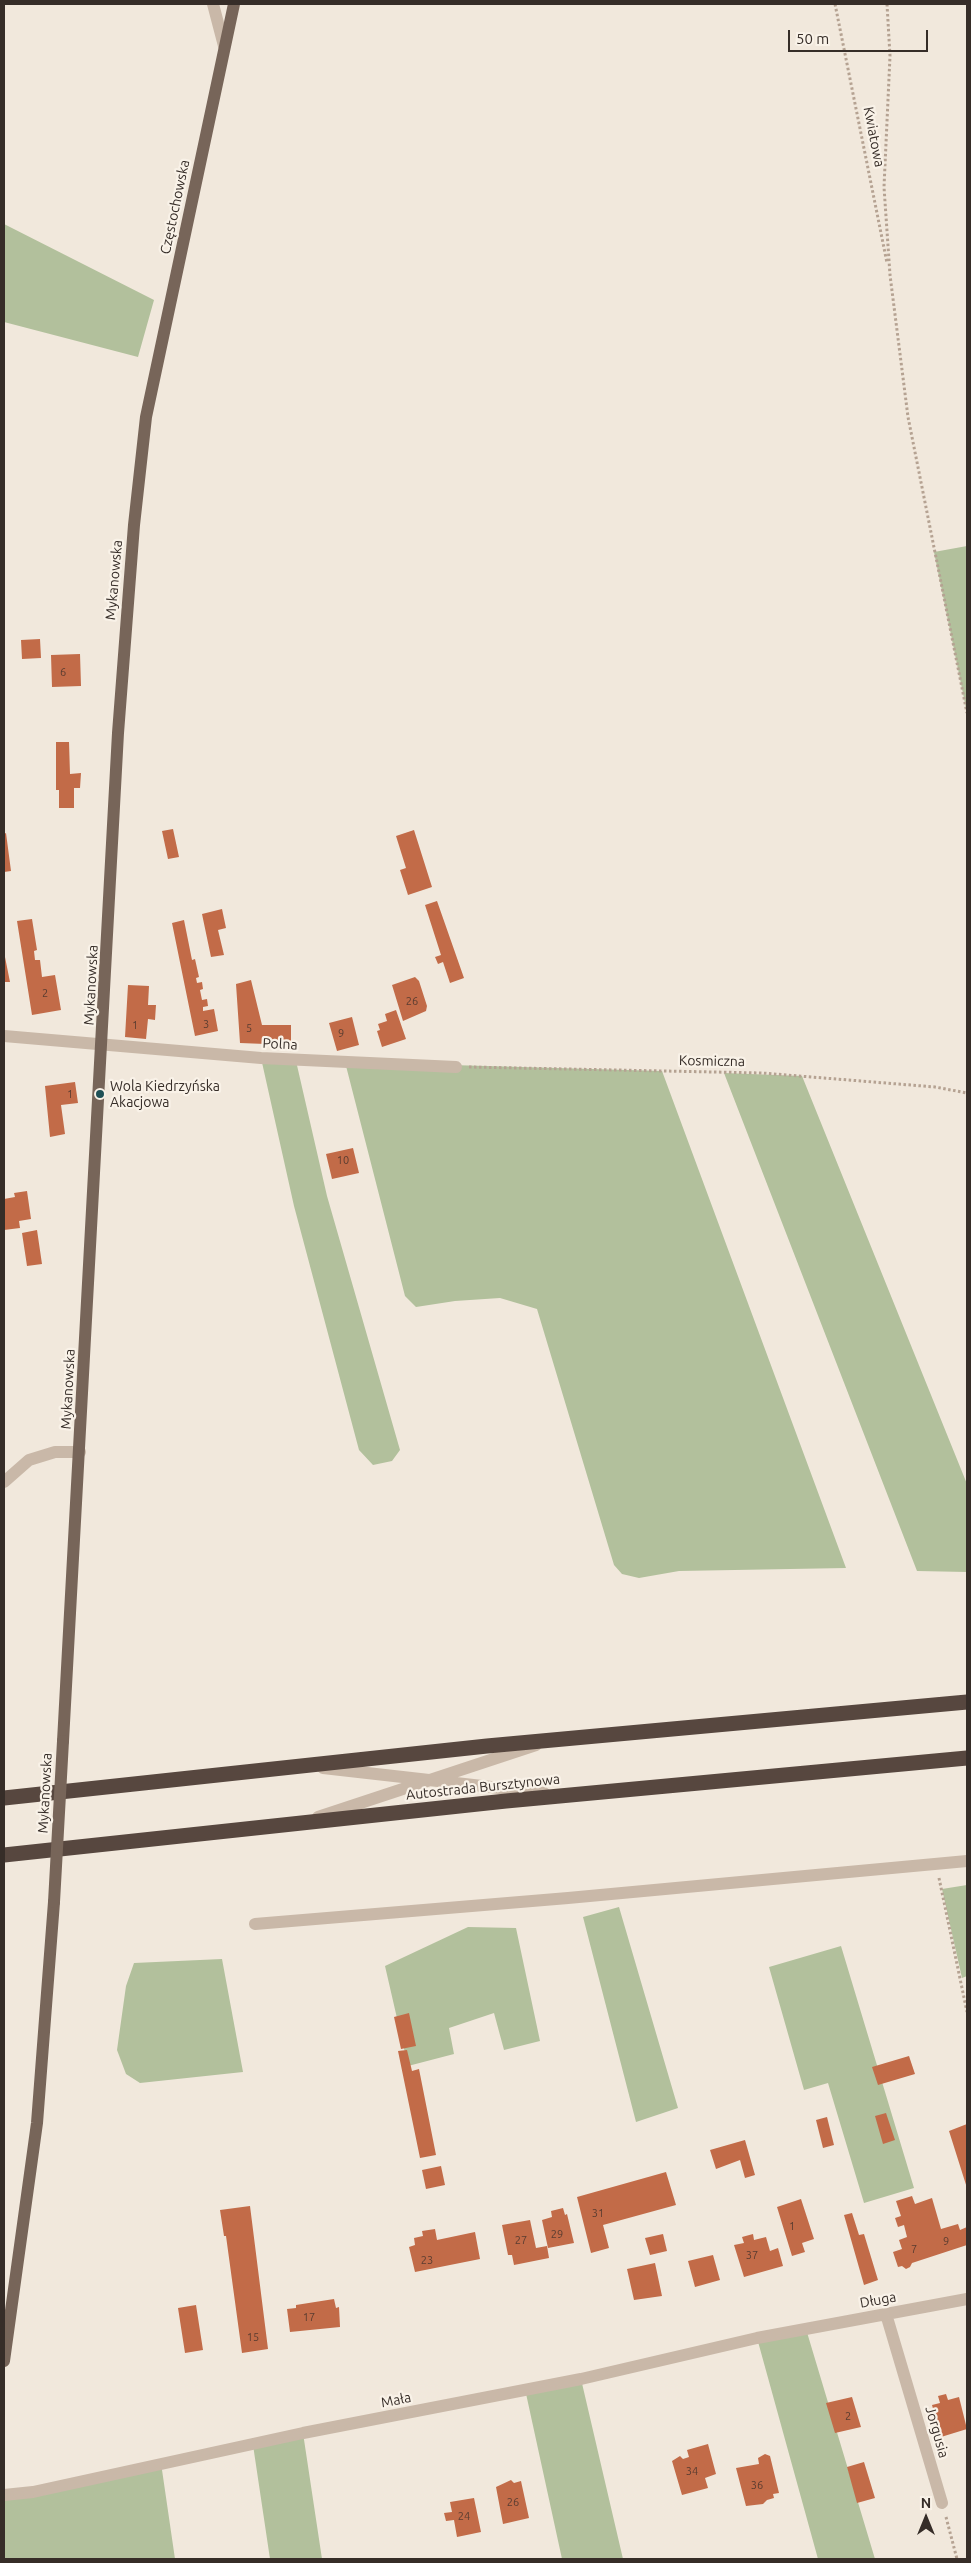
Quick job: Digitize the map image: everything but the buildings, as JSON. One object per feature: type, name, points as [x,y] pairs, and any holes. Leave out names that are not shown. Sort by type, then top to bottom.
[{"type":"highway","points":[[4,1798],[300,1765],[967,1702]]},
{"type":"highway","name":"Autostrada Bursztynowa","points":[[4,1855],[561,1795],[967,1758]]},
{"type":"main road","name":"Częstochowska","points":[[146,417],[234,4]]},
{"type":"main road","name":"Mykanowska","points":[[4,2361],[37,2123],[54,1902],[103,1046],[118,733],[134,525],[146,417]]},
{"type":"street","points":[[213,4],[224,46]]},
{"type":"street","name":"Polna","points":[[4,1036],[103,1046],[261,1058],[456,1067]]},
{"type":"street","points":[[4,1482],[28,1460],[55,1452],[80,1452]]},
{"type":"street","points":[[306,1821],[554,1740]]},
{"type":"street","points":[[300,1765],[561,1795]]},
{"type":"street","points":[[255,1924],[967,1861]]},
{"type":"street","name":"Długa","points":[[794,2331],[967,2299]]},
{"type":"street","name":"Jorgusia","points":[[886,2314],[942,2503]]},
{"type":"street","name":"Mała","points":[[4,2495],[33,2492],[303,2433],[581,2379],[794,2331]]},
{"type":"path","name":"Kwiatowa","points":[[835,4],[890,275]]},
{"type":"path","points":[[887,4],[890,56],[884,187],[890,275],[914,456],[967,713]]},
{"type":"path","name":"Kosmiczna","points":[[456,1067],[762,1073],[935,1087],[967,1092]]},
{"type":"path","points":[[936,1864],[967,2012]]},
{"type":"path","points":[[942,2503],[958,2559]]},
{"type":"green space","points":[[4,224],[154,300],[138,357],[4,322]]},
{"type":"green space","points":[[967,546],[967,713],[934,552]]},
{"type":"green space","points":[[261,1058],[296,1061],[327,1196],[400,1450],[392,1461],[373,1465],[359,1450],[294,1206]]},
{"type":"green space","points":[[345,1062],[662,1071],[846,1568],[679,1571],[639,1578],[622,1574],[614,1565],[537,1309],[500,1298],[455,1301],[416,1307],[405,1296]]},
{"type":"green space","points":[[724,1073],[802,1076],[967,1484],[967,1572],[917,1571]]},
{"type":"green space","points":[[967,1885],[967,1976],[962,1978],[942,1889]]},
{"type":"green space","points":[[619,1907],[678,2108],[636,2122],[583,1917]]},
{"type":"green space","points":[[468,1927],[516,1928],[540,2041],[504,2050],[494,2013],[449,2028],[454,2054],[408,2066],[385,1966]]},
{"type":"green space","points":[[841,1946],[914,2188],[864,2203],[828,2083],[804,2090],[769,1967]]},
{"type":"green space","points":[[222,1959],[243,2072],[140,2083],[126,2074],[117,2050],[126,1986],[134,1963]]},
{"type":"green space","points":[[806,2329],[875,2559],[818,2559],[757,2338]]},
{"type":"green space","points":[[581,2379],[623,2559],[562,2559],[525,2389]]},
{"type":"green space","points":[[303,2433],[322,2559],[270,2559],[253,2445]]},
{"type":"green space","points":[[161,2463],[175,2559],[4,2559],[4,2495]]},
{"type":"place","name":"Wola Kiedrzyńska Akacjowa","points":[[100,1094]]}]
